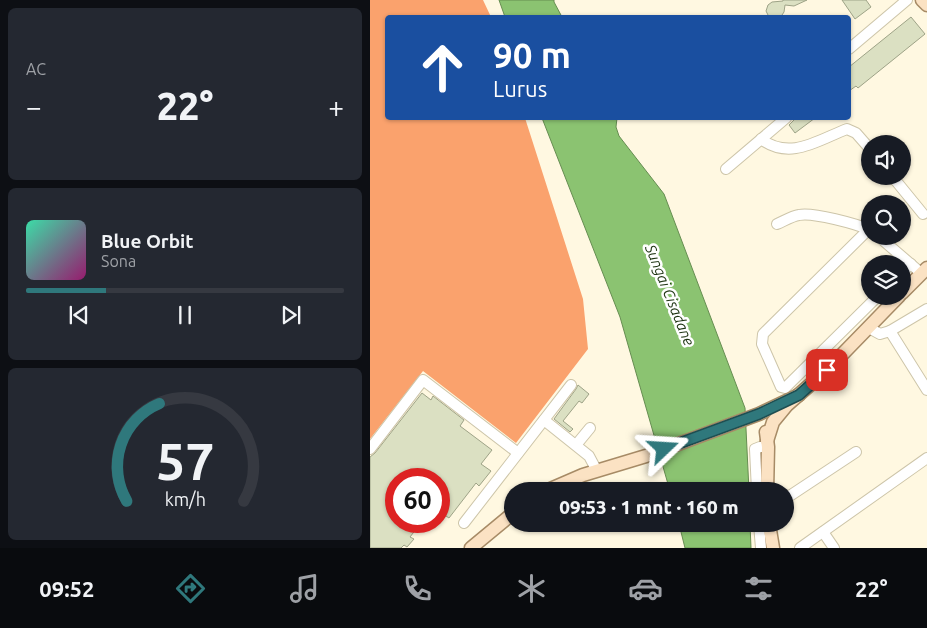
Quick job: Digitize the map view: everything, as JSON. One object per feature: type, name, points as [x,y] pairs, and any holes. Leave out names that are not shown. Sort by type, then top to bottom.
[{"type":"main road","points":[[922,0],[927,5]]},
{"type":"main road","points":[[911,284],[924,271]]},
{"type":"main road","points":[[569,482],[757,415],[799,395],[831,375],[869,328],[891,305]]},
{"type":"main road","points":[[768,444],[776,418],[799,395]]},
{"type":"main road","points":[[757,415],[764,422],[768,444],[767,482]]},
{"type":"main road","points":[[471,548],[504,521]]},
{"type":"main road","points":[[770,532],[772,548]]},
{"type":"lane","points":[[851,47],[907,0]]},
{"type":"lane","points":[[726,169],[784,120]]},
{"type":"lane","points":[[760,139],[776,148],[799,148],[847,129],[856,133],[861,139]]},
{"type":"lane","points":[[899,185],[923,214]]},
{"type":"lane","points":[[777,224],[805,214],[861,227]]},
{"type":"lane","points":[[861,237],[763,334],[762,344],[781,387],[785,388],[869,305]]},
{"type":"lane","points":[[889,245],[900,255]]},
{"type":"lane","points":[[911,264],[924,271]]},
{"type":"lane","points":[[869,328],[880,334],[890,331],[927,309]]},
{"type":"lane","points":[[890,331],[927,390]]},
{"type":"lane","points":[[370,449],[423,380],[518,453]]},
{"type":"lane","points":[[464,523],[571,385]]},
{"type":"lane","points":[[544,420],[589,456],[597,471]]},
{"type":"lane","points":[[576,445],[590,428]]},
{"type":"lane","points":[[757,482],[755,450],[768,444]]},
{"type":"lane","points":[[794,493],[856,452]]},
{"type":"lane","points":[[800,548],[927,458]]},
{"type":"lane","points":[[760,532],[761,548]]},
{"type":"lane","points":[[823,532],[834,548]]},
{"type":"shaded area","points":[[370,0],[483,0],[490,15],[385,15],[385,120],[526,120],[583,299],[588,349],[516,443],[423,371],[370,439]]},
{"type":"water","points":[[499,0],[554,0],[561,15],[504,15]]},
{"type":"water","name":"Sungai Cisadane","points":[[543,120],[617,120],[616,127],[619,136],[664,194],[745,408],[749,482],[667,482],[620,317]]},
{"type":"water","points":[[681,532],[750,532],[751,548],[685,548]]},
{"type":"building","points":[[807,0],[794,6],[785,5],[782,15],[768,15],[766,11],[768,5],[772,2]]},
{"type":"building","points":[[842,0],[866,0],[871,7],[855,19]]},
{"type":"building","points":[[911,17],[925,34],[858,88],[856,86],[851,90],[851,65]]},
{"type":"building","points":[[794,120],[812,120],[795,133],[789,125]]},
{"type":"building","points":[[578,385],[589,394],[582,403],[579,401],[563,421],[573,429],[570,432],[554,419]]},
{"type":"building","points":[[422,393],[431,400],[433,396],[464,420],[460,426],[492,450],[481,464],[491,471],[479,486],[476,483],[450,517],[450,468],[385,468],[385,533],[413,533],[410,537],[414,539],[407,547],[404,545],[401,548],[370,548],[370,457]]},
{"type":"route","points":[[664,449],[759,414],[799,395],[827,370]]}]
